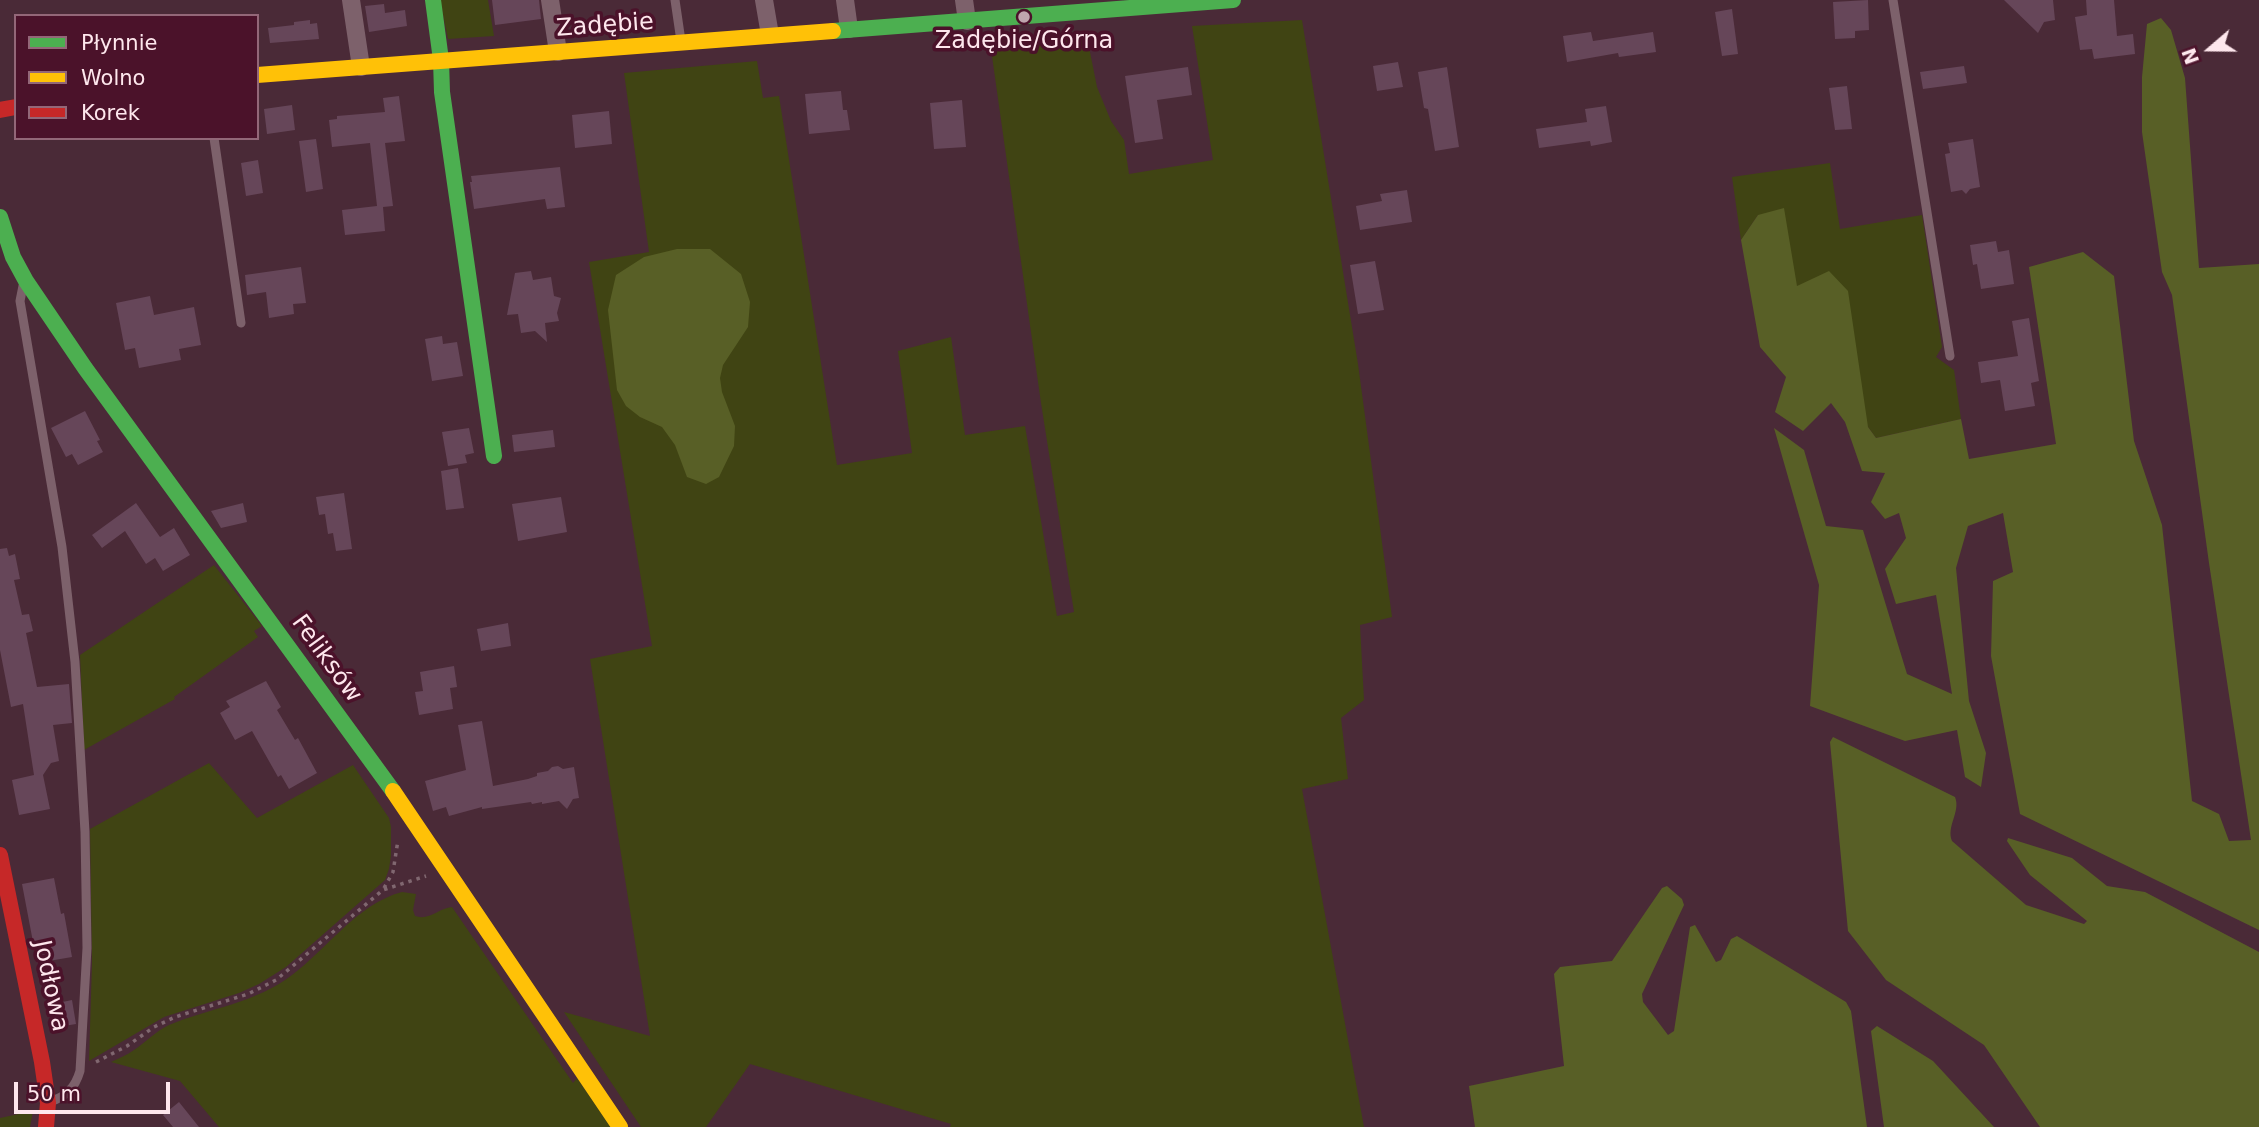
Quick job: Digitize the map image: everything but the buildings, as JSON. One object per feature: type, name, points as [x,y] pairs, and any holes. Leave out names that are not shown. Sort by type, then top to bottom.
[{"type":"street","points":[[351,0],[361,66]]},
{"type":"street","points":[[433,0],[441,60],[441,85],[494,456]]},
{"type":"street","points":[[550,0],[558,52]]},
{"type":"street","points":[[764,0],[770,35]]},
{"type":"street","points":[[845,0],[849,29]]},
{"type":"street","points":[[964,0],[967,21]]},
{"type":"street","name":"Zadębie","points":[[259,75],[967,21],[1133,4],[1233,0]]},
{"type":"street","name":"Feliksów","points":[[0,217],[13,257],[26,281],[85,368],[405,808],[620,1127]]},
{"type":"street","name":"Jodłowa","points":[[0,855],[42,1062],[48,1102],[46,1127]]},
{"type":"lane","points":[[675,0],[681,43]]},
{"type":"lane","points":[[1893,0],[1950,356]]},
{"type":"lane","points":[[214,140],[241,323]]},
{"type":"lane","points":[[26,281],[20,301],[60,535],[75,662],[85,832],[88,948],[80,1073],[66,1094],[48,1102]]},
{"type":"path","points":[[80,1073],[175,1017],[247,993],[276,980],[383,890],[390,880],[397,858],[399,824],[405,808]]},
{"type":"path","points":[[383,890],[419,880],[443,865]]},
{"type":"green space","points":[[440,0],[488,0],[494,36],[448,39]]},
{"type":"green space","points":[[2161,18],[2171,30],[2185,78],[2199,268],[2259,264],[2259,930],[2020,814],[1991,656],[1993,581],[2013,572],[2003,513],[1968,526],[1956,568],[1969,701],[1986,753],[1981,787],[1965,777],[1957,730],[1905,741],[1810,706],[1819,585],[1774,428],[1804,450],[1826,526],[1863,530],[1907,674],[1952,694],[1936,595],[1896,604],[1885,569],[1906,538],[1899,513],[1885,519],[1871,502],[1885,473],[1862,471],[1845,422],[1831,403],[1803,431],[1775,412],[1786,377],[1760,347],[1741,240],[1758,215],[1784,208],[1797,286],[1829,271],[1848,291],[1868,427],[1876,438],[1961,419],[1969,459],[2056,444],[2029,267],[2083,252],[2114,276],[2134,441],[2162,525],[2192,801],[2219,814],[2229,841],[2251,840],[2172,295],[2162,272],[2142,132],[2142,77],[2147,24]]},
{"type":"green space","points":[[1302,20],[1358,364],[1392,617],[1360,625],[1364,700],[1341,718],[1348,779],[1302,789],[1364,1127],[950,1127],[951,1124],[750,1064],[706,1127],[641,1127],[564,1012],[650,1036],[590,659],[652,646],[589,262],[649,252],[624,73],[757,61],[763,98],[779,96],[837,465],[912,453],[898,351],[951,337],[965,435],[1025,426],[1057,616],[1074,612],[1041,403],[990,42],[1087,37],[1097,87],[1111,121],[1124,140],[1129,174],[1213,160],[1192,26]]},
{"type":"green space","points":[[1830,163],[1840,229],[1922,215],[1942,347],[1936,357],[1954,370],[1961,419],[1876,438],[1758,215],[1741,240],[1732,177]]},
{"type":"green space","points":[[677,249],[710,249],[741,274],[750,302],[748,327],[723,365],[720,378],[722,392],[735,426],[734,446],[719,477],[706,484],[687,477],[675,445],[662,427],[640,417],[626,406],[617,390],[608,310],[616,275],[644,257]]},
{"type":"green space","points":[[214,565],[262,626],[254,631],[258,637],[174,697],[175,699],[84,750],[80,655]]},
{"type":"green space","points":[[1833,737],[1955,797],[1952,841],[2026,905],[2084,924],[2087,921],[2030,875],[2007,841],[2008,838],[2072,858],[2107,886],[2145,892],[2259,952],[2259,1127],[2040,1127],[1984,1045],[1886,980],[1848,931],[1830,742]]},
{"type":"green space","points":[[209,763],[257,818],[353,765],[389,818],[391,855],[385,880],[286,967],[259,984],[164,1017],[89,1061],[92,963],[90,829]]},
{"type":"green space","points":[[1667,886],[1682,899],[1684,905],[1642,994],[1643,1002],[1668,1035],[1674,1031],[1690,927],[1695,925],[1716,962],[1721,960],[1731,939],[1737,936],[1846,1002],[1851,1011],[1867,1127],[1475,1127],[1469,1086],[1564,1066],[1554,974],[1560,967],[1612,961],[1662,888]]},
{"type":"green space","points":[[402,892],[416,894],[413,910],[415,916],[425,917],[452,907],[573,1083],[577,1078],[611,1127],[219,1127],[180,1081],[111,1062],[131,1052],[169,1025],[248,999],[278,984],[305,964],[357,916],[386,898]]},
{"type":"green space","points":[[1877,1026],[1933,1061],[1994,1127],[1884,1127],[1871,1031]]},
{"type":"green space","points":[[33,1111],[30,1127],[0,1127],[0,1118]]},
{"type":"traffic: fast","points":[[433,0],[441,60],[442,92],[494,456]]},
{"type":"traffic: fast","points":[[833,31],[1233,0]]},
{"type":"traffic: fast","points":[[0,217],[13,257],[26,281],[85,368],[393,791]]},
{"type":"traffic: slow","points":[[259,75],[833,31]]},
{"type":"traffic: slow","points":[[393,791],[620,1127]]},
{"type":"traffic: jam","points":[[0,110],[14,107]]},
{"type":"traffic: jam","points":[[0,855],[42,1062],[48,1103],[46,1127]]},
{"type":"place","name":"Zadębie/Górna","points":[[1024,17]]}]
